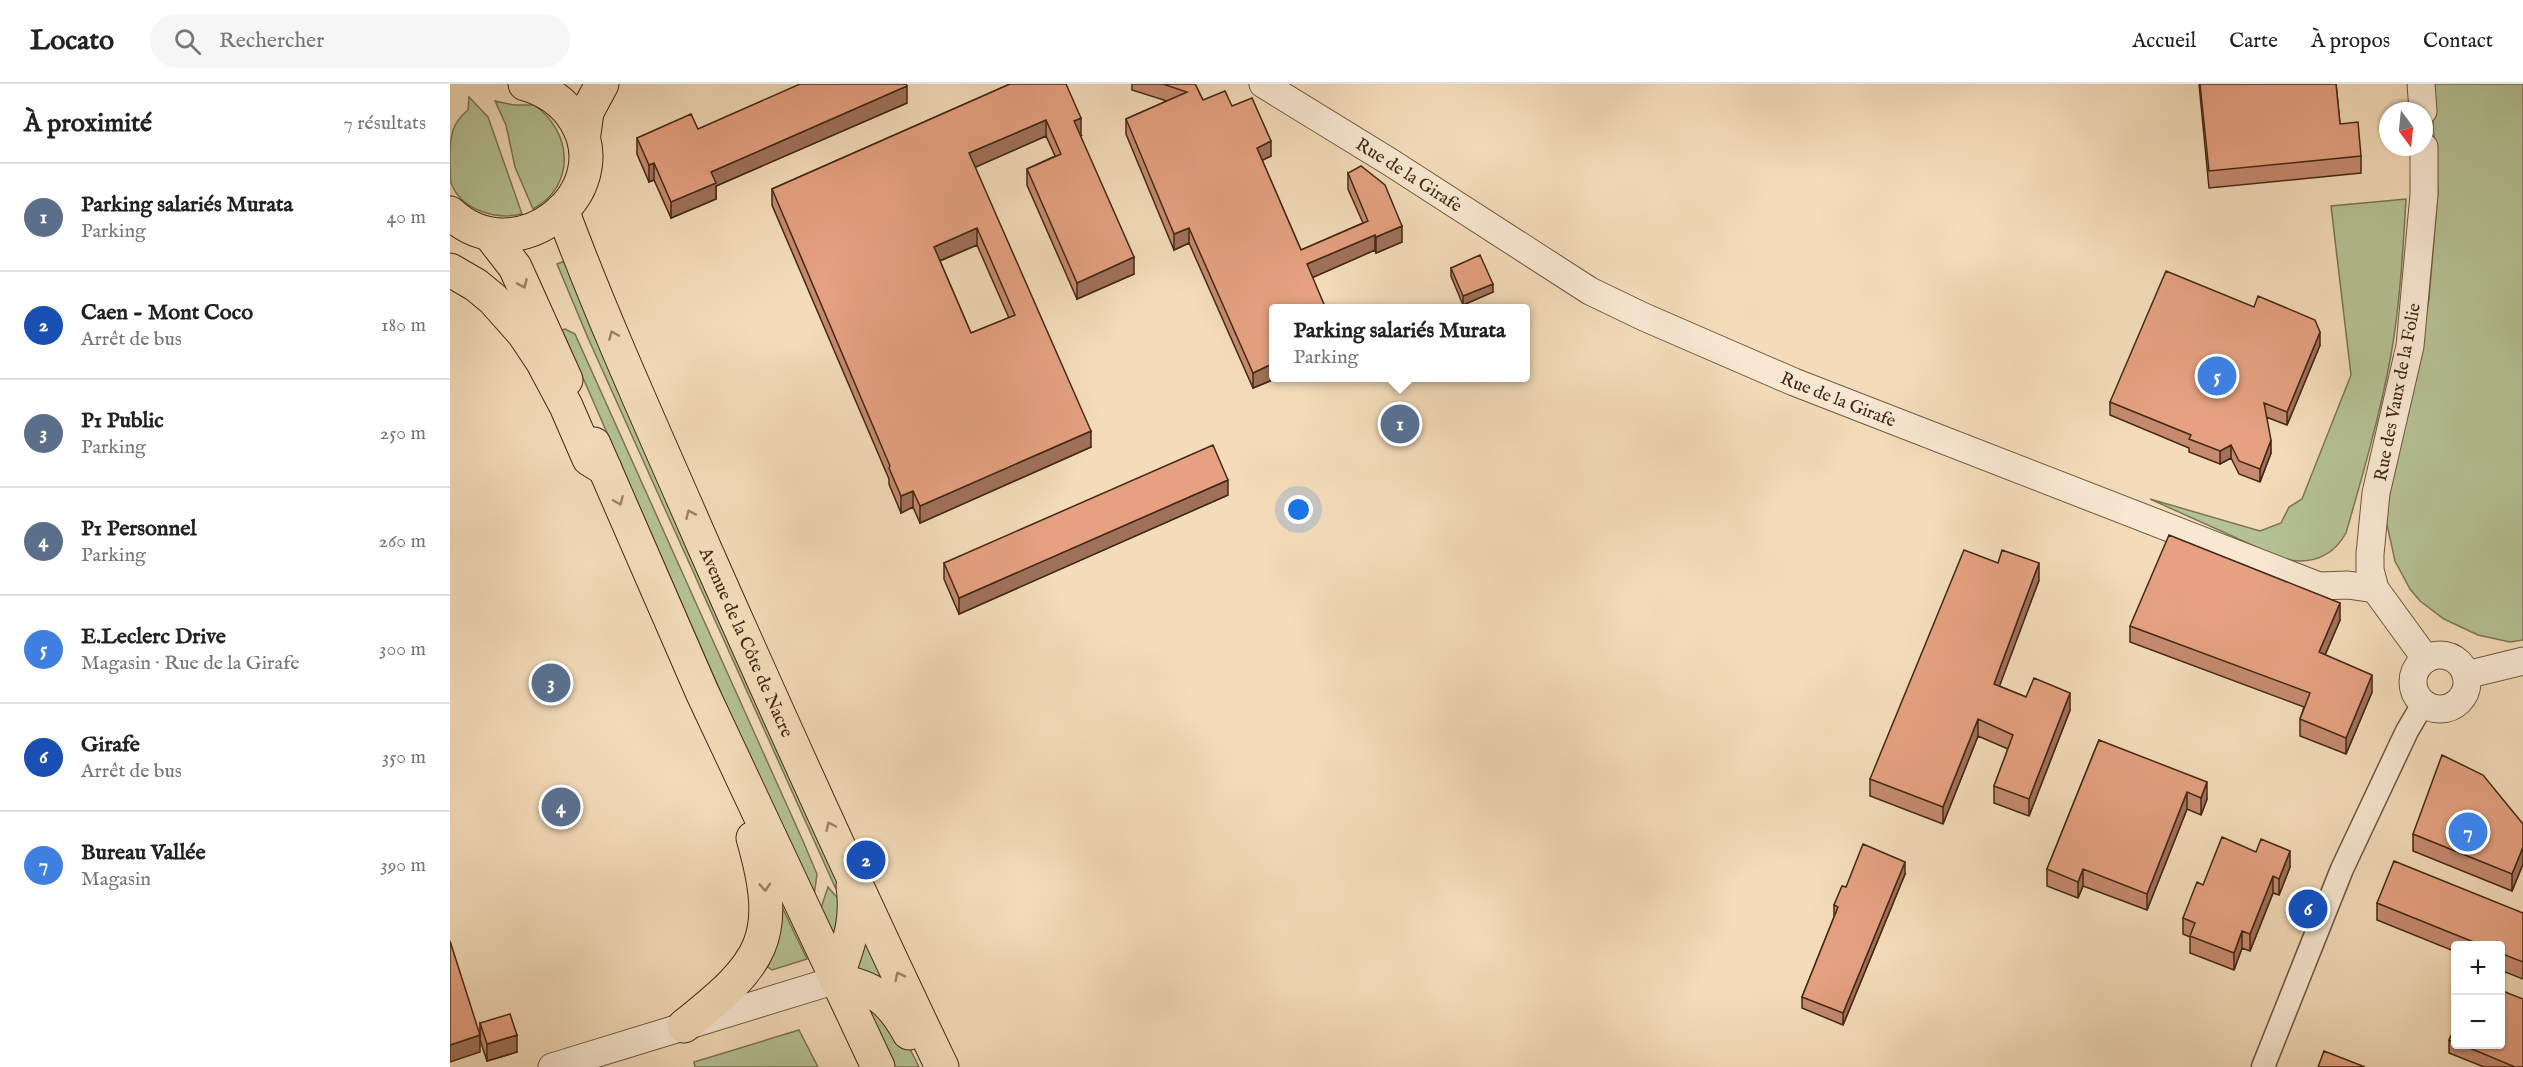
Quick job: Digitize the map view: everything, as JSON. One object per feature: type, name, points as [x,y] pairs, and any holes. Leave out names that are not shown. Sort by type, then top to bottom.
[{"type":"main road","points":[[525,84],[538,87],[557,99],[571,114],[584,134]]},
{"type":"main road","points":[[450,213],[471,228],[491,236],[508,236],[544,222],[573,195],[583,174],[587,112],[602,84]]},
{"type":"main road","name":"Avenue de la Côte de Nacre","points":[[544,222],[593,289],[658,442],[853,880],[942,1067]]},
{"type":"main road","points":[[491,236],[515,267],[702,692],[878,1067]]},
{"type":"main road","points":[[450,270],[476,285],[493,299],[524,334],[542,361],[566,406],[589,459],[605,469]]},
{"type":"main road","points":[[684,1026],[725,994],[750,965],[762,942],[767,917],[764,877],[752,834],[702,692]]},
{"type":"main road","points":[[836,980],[854,926],[856,909],[853,880]]},
{"type":"main road","points":[[836,980],[852,983],[883,998],[899,1015],[926,1067]]},
{"type":"street","name":"Rue de la Girafe","points":[[1263,84],[1390,162],[1590,291],[1644,317],[1794,382],[2319,586],[2348,585],[2375,589]]},
{"type":"street","points":[[2421,84],[2422,102]]},
{"type":"street","name":"Rue des Vaux de la Folie","points":[[2375,589],[2370,570],[2370,554],[2376,493],[2411,337],[2424,195],[2424,156]]},
{"type":"street","points":[[2375,589],[2427,658]]},
{"type":"street","points":[[2436,655],[2455,659],[2462,666],[2466,675],[2466,692],[2455,705],[2439,710],[2423,704],[2417,697],[2413,680],[2420,664],[2427,658],[2436,655]]},
{"type":"street","points":[[2466,675],[2523,661]]},
{"type":"street","points":[[2263,1067],[2343,869],[2406,731],[2423,704]]},
{"type":"street","points":[[552,1067],[836,980]]},
{"type":"green space","points":[[2430,84],[2523,84],[2523,640],[2510,642],[2478,635],[2444,619],[2420,601],[2410,589],[2395,561],[2386,520],[2387,498],[2413,392],[2429,299],[2438,191]]},
{"type":"green space","points":[[469,97],[488,117],[522,214],[501,216],[471,207],[456,193],[451,183],[451,136],[458,120],[468,110]]},
{"type":"green space","points":[[495,101],[514,105],[534,105],[547,116],[562,143],[563,172],[557,186],[547,199],[533,209],[515,167],[506,125]]},
{"type":"green space","points":[[2406,199],[2399,296],[2391,355],[2365,467],[2346,533],[2340,542],[2320,558],[2303,561],[2283,559],[2150,499],[2260,531],[2281,523],[2289,507],[2302,499],[2351,375],[2331,206]]},
{"type":"green space","points":[[568,260],[839,873],[843,897],[835,887],[588,338],[557,264]]},
{"type":"green space","points":[[565,329],[575,334],[803,841],[817,874],[813,903],[562,330]]},
{"type":"green space","points":[[828,887],[846,908],[838,943],[818,917]]},
{"type":"green space","points":[[782,907],[807,959],[772,970],[765,965],[776,944]]},
{"type":"green space","points":[[864,928],[887,973],[870,980],[852,968]]},
{"type":"green space","points":[[878,1000],[895,1019],[919,1067],[890,1067],[861,1007]]},
{"type":"green space","points":[[799,1030],[818,1067],[695,1067],[694,1062]]},
{"type":"building","points":[[800,84],[906,84],[907,86],[711,172],[716,183],[671,202],[654,163],[649,165],[637,138],[691,114],[698,129]]},
{"type":"building","points":[[1010,84],[1066,84],[1081,118],[1074,121],[1134,257],[1077,283],[1027,169],[1061,154],[1046,120],[969,153],[1091,431],[920,506],[913,491],[901,496],[772,189]],"holes":[[[977,228],[1015,315],[971,333],[934,247]]]},
{"type":"building","points":[[1163,84],[1195,84],[1203,100],[1225,91],[1232,106],[1252,98],[1271,141],[1257,148],[1301,250],[1368,221],[1348,173],[1361,166],[1385,185],[1402,226],[1307,264],[1324,304],[1269,304],[1269,365],[1253,373],[1189,228],[1174,234],[1126,119],[1187,92]]},
{"type":"building","points":[[2200,84],[2336,84],[2340,124],[2358,122],[2361,156],[2209,171]]},
{"type":"building","points":[[1480,255],[1493,284],[1463,296],[1451,268]]},
{"type":"building","points":[[2166,271],[2254,307],[2258,296],[2315,320],[2320,332],[2287,412],[2264,403],[2271,440],[2260,469],[2239,461],[2231,445],[2220,451],[2189,439],[2191,435],[2110,402]]},
{"type":"building","points":[[1213,445],[1228,480],[959,598],[944,563]]},
{"type":"building","points":[[2169,535],[2340,603],[2319,652],[2372,675],[2346,738],[2300,719],[2310,693],[2130,626]]},
{"type":"building","points":[[1964,550],[1998,563],[2002,550],[2039,563],[1994,684],[2026,697],[2034,678],[2070,693],[2029,799],[1994,786],[2013,735],[1978,719],[1943,807],[1870,779]]},
{"type":"building","points":[[2099,740],[2207,782],[2201,798],[2187,792],[2147,894],[2083,869],[2078,882],[2047,869]]},
{"type":"building","points":[[2442,755],[2483,775],[2523,824],[2523,847],[2512,874],[2413,834]]},
{"type":"building","points":[[2222,837],[2256,852],[2261,839],[2290,851],[2279,879],[2273,876],[2250,934],[2242,931],[2234,953],[2190,936],[2195,923],[2183,918],[2197,882],[2203,885]]},
{"type":"building","points":[[1863,844],[1905,862],[1843,1013],[1802,997],[1838,907],[1834,905],[1842,886],[1846,887]]},
{"type":"building","points":[[2394,861],[2523,913],[2523,962],[2505,955],[2505,941],[2471,941],[2377,903]]},
{"type":"building","points":[[450,941],[480,1035],[450,1045]]},
{"type":"building","points":[[2505,992],[2523,999],[2523,1067],[2515,1067],[2472,1049],[2505,1049]]},
{"type":"building","points":[[510,1014],[517,1035],[487,1044],[480,1023]]},
{"type":"building","points":[[2324,1051],[2365,1067],[2318,1067]]},
{"type":"place","name":"E.Leclerc Drive","points":[[2217,376]]},
{"type":"place","name":"Parking salariés Murata","points":[[1400,424]]},
{"type":"place","name":"P1 Public","points":[[551,683]]},
{"type":"place","name":"P1 Personnel","points":[[561,807]]},
{"type":"place","name":"Bureau Vallée","points":[[2468,832]]},
{"type":"place","name":"Caen - Mont Coco","points":[[866,860]]},
{"type":"place","name":"Girafe","points":[[2308,909]]}]
